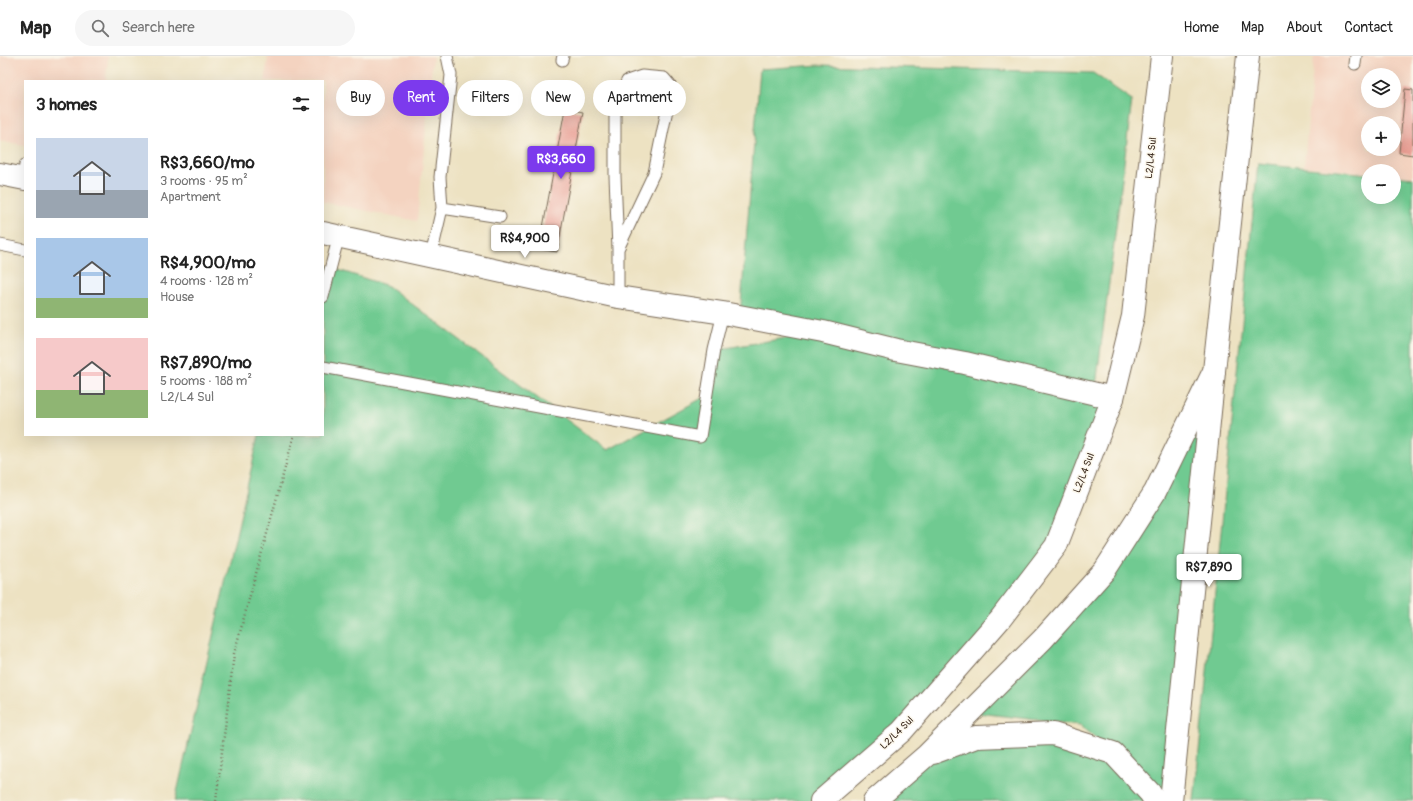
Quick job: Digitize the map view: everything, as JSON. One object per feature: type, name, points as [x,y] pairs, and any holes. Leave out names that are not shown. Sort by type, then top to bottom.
[{"type":"main road","name":"L2/L4 Sul","points":[[821,801],[902,731],[1001,618],[1056,546],[1113,398],[1133,316],[1162,56]]},
{"type":"main road","points":[[1171,801],[1214,371],[1248,56]]},
{"type":"main road","points":[[0,174],[24,174]]},
{"type":"main road","points":[[331,234],[618,297],[723,313],[823,332],[896,350],[972,365],[1113,398]]},
{"type":"main road","points":[[874,801],[927,755],[1043,639],[1105,570],[1155,492],[1214,371]]},
{"type":"main road","points":[[927,755],[976,737],[1053,734],[1113,753],[1150,793],[1154,801]]},
{"type":"lane","points":[[431,256],[442,208],[440,177],[451,76],[447,56]]},
{"type":"lane","points":[[618,249],[654,173],[670,95],[670,85],[664,78],[642,76],[627,81],[615,109],[618,297]]},
{"type":"lane","points":[[442,208],[500,217]]},
{"type":"lane","points":[[324,289],[331,234]]},
{"type":"lane","points":[[0,245],[24,250]]},
{"type":"lane","points":[[324,367],[700,437],[714,350],[723,313]]},
{"type":"path","points":[[216,801],[234,654],[294,436]]},
{"type":"shaded area","points":[[0,56],[108,56],[106,80],[24,80],[24,145],[0,141]]},
{"type":"shaded area","points":[[268,56],[433,56],[431,80],[393,80],[393,116],[427,116],[417,221],[324,202],[324,80],[265,80]]},
{"type":"shaded area","points":[[1314,56],[1413,56],[1413,177],[1401,176],[1401,164],[1361,164],[1361,172],[1304,166]]},
{"type":"green space","points":[[820,65],[1093,73],[1132,100],[1095,394],[1113,398],[1056,546],[1001,618],[821,801],[175,801],[259,436],[324,436],[324,265],[388,286],[607,450],[708,395],[714,350],[822,332],[740,316],[760,69]]},
{"type":"green space","points":[[1258,163],[1361,173],[1361,204],[1401,204],[1401,177],[1413,178],[1413,801],[1194,801]]},
{"type":"green space","points":[[1214,371],[1171,799],[1080,725],[970,712],[1105,570]]},
{"type":"green space","points":[[1053,734],[1113,753],[1149,801],[874,801],[927,755]]},
{"type":"building","points":[[1405,89],[1413,90],[1413,155],[1401,153],[1401,132]]},
{"type":"building","points":[[564,116],[582,116],[557,252],[539,249]]}]
